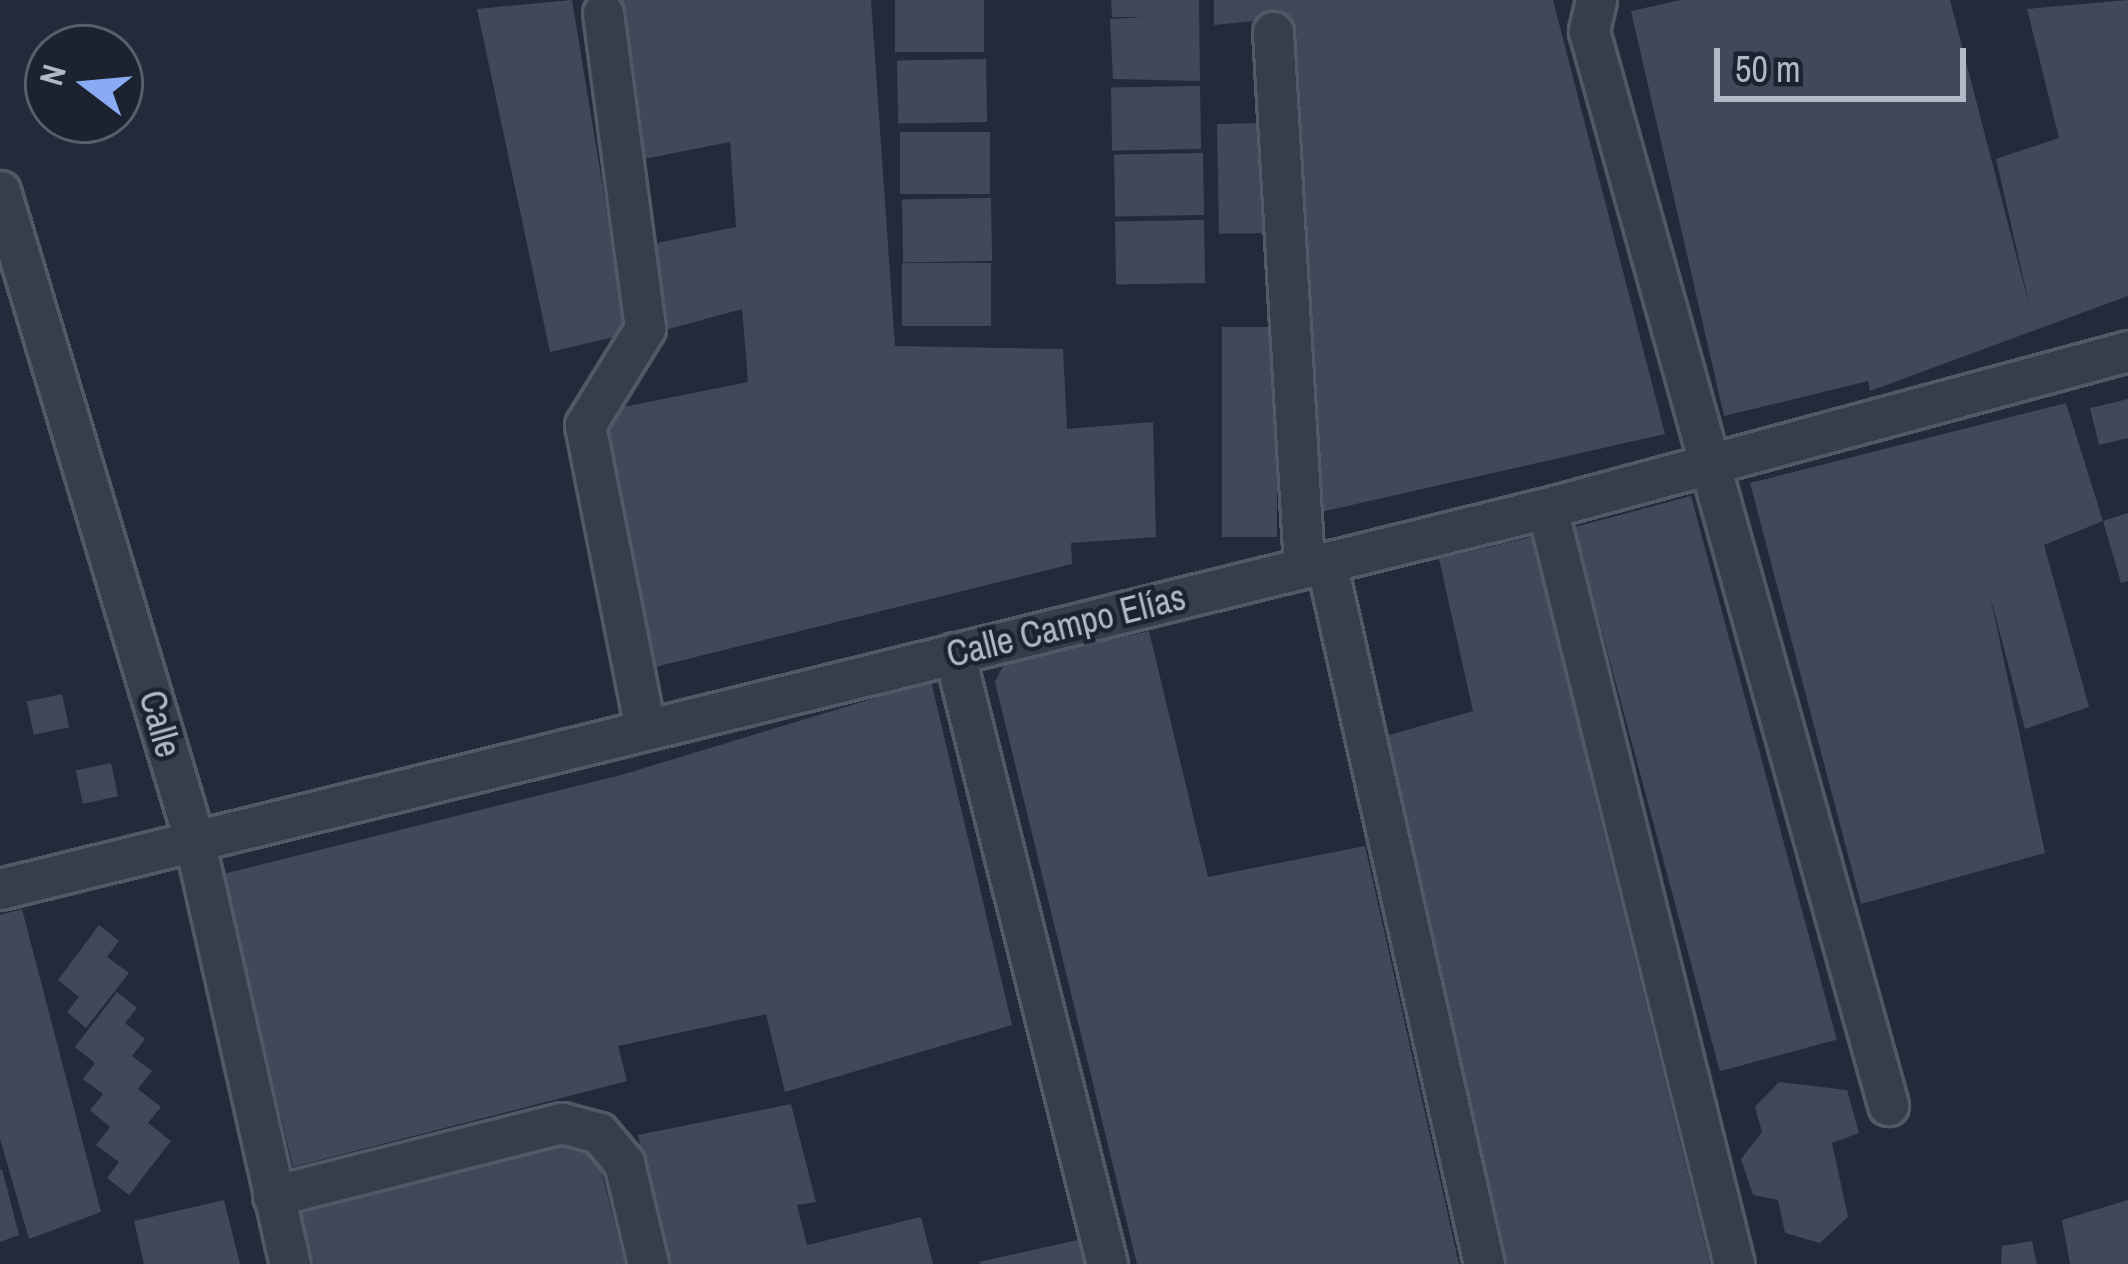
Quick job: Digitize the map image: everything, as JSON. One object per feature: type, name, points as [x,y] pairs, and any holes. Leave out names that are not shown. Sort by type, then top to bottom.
[{"type":"street","points":[[1596,0],[1589,31],[1888,1105]]},
{"type":"street","points":[[603,13],[646,328],[584,425],[645,729]]},
{"type":"street","points":[[1273,32],[1315,564],[1484,1264]]},
{"type":"street","name":"Calle","points":[[0,191],[194,838],[290,1264]]},
{"type":"street","name":"Calle Campo Elías","points":[[0,889],[1547,508],[1709,457],[2128,351]]},
{"type":"street","points":[[1547,508],[1734,1264]]},
{"type":"street","points":[[954,653],[1107,1264]]},
{"type":"street","points":[[273,1196],[562,1123],[599,1133],[624,1163],[648,1264]]},
{"type":"building","points":[[572,0],[627,334],[550,352],[477,9]]},
{"type":"building","points":[[623,0],[871,0],[895,346],[1063,349],[1067,429],[1153,422],[1156,537],[1071,543],[1072,564],[647,669],[598,412],[748,382],[742,309],[665,330],[657,243],[736,227],[730,142],[644,159]]},
{"type":"building","points":[[895,0],[984,0],[984,52],[895,52]]},
{"type":"building","points":[[1111,0],[1199,0],[1200,81],[1113,79],[1110,19],[1145,17],[1112,17]]},
{"type":"building","points":[[1214,0],[1553,0],[1665,434],[1312,514],[1284,18],[1214,25]]},
{"type":"building","points":[[1681,0],[1950,0],[2031,312],[1996,159],[2059,138],[2027,9],[2128,0],[2128,296],[1870,391],[1868,381],[1724,416],[1631,11]]},
{"type":"building","points":[[986,59],[987,122],[898,124],[897,61]]},
{"type":"building","points":[[1200,86],[1201,149],[1112,151],[1111,88]]},
{"type":"building","points":[[1268,123],[1270,233],[1219,234],[1217,124]]},
{"type":"building","points":[[900,132],[990,132],[990,194],[900,194]]},
{"type":"building","points":[[1203,153],[1204,215],[1115,217],[1114,155]]},
{"type":"building","points":[[991,198],[992,261],[903,263],[902,200]]},
{"type":"building","points":[[1204,220],[1205,283],[1116,285],[1115,222]]},
{"type":"building","points":[[902,263],[991,263],[991,326],[902,326]]},
{"type":"building","points":[[1222,327],[1277,327],[1277,537],[1222,537]]},
{"type":"building","points":[[2128,399],[2128,438],[2099,445],[2090,408]]},
{"type":"building","points":[[2066,403],[2103,521],[2044,545],[2089,707],[2025,729],[1990,595],[2045,853],[1861,904],[1750,483]]},
{"type":"building","points":[[1691,496],[1837,1040],[1720,1071],[1574,527]]},
{"type":"building","points":[[2128,513],[2128,581],[2121,583],[2103,521]]},
{"type":"building","points":[[1535,536],[1710,1264],[1506,1264],[1386,736],[1473,711],[1439,559]]},
{"type":"building","points":[[1149,631],[1208,877],[1365,846],[1459,1264],[1137,1264],[995,682],[1004,664]]},
{"type":"building","points":[[931,681],[1012,1025],[785,1092],[766,1014],[618,1046],[627,1081],[293,1167],[223,874],[621,775]]},
{"type":"building","points":[[62,694],[69,727],[34,735],[27,701]]},
{"type":"building","points":[[111,763],[118,796],[83,804],[76,770]]},
{"type":"building","points":[[22,909],[101,1212],[29,1239],[0,1139],[0,915]]},
{"type":"building","points":[[99,925],[119,941],[107,957],[129,973],[86,1028],[67,1012],[79,997],[58,980]]},
{"type":"building","points":[[117,992],[137,1008],[125,1023],[145,1039],[132,1056],[152,1071],[138,1089],[161,1107],[148,1123],[171,1141],[129,1195],[107,1178],[119,1162],[96,1145],[110,1127],[90,1110],[103,1094],[83,1079],[95,1063],[75,1047]]},
{"type":"building","points":[[1779,1082],[1847,1090],[1859,1133],[1832,1143],[1848,1217],[1820,1243],[1785,1233],[1778,1200],[1753,1195],[1741,1159],[1762,1132],[1755,1107]]},
{"type":"building","points":[[791,1104],[816,1202],[797,1205],[807,1245],[921,1217],[933,1264],[664,1264],[638,1135]]},
{"type":"building","points":[[576,1136],[595,1146],[625,1264],[314,1264],[300,1212]]},
{"type":"building","points":[[0,1170],[19,1235],[0,1242]]},
{"type":"building","points":[[224,1200],[240,1264],[144,1264],[134,1221]]},
{"type":"building","points":[[2128,1200],[2128,1264],[2070,1264],[2062,1220]]},
{"type":"building","points":[[1082,1239],[1087,1264],[979,1262]]},
{"type":"building","points":[[2032,1241],[2037,1264],[2001,1264],[2002,1246]]}]
